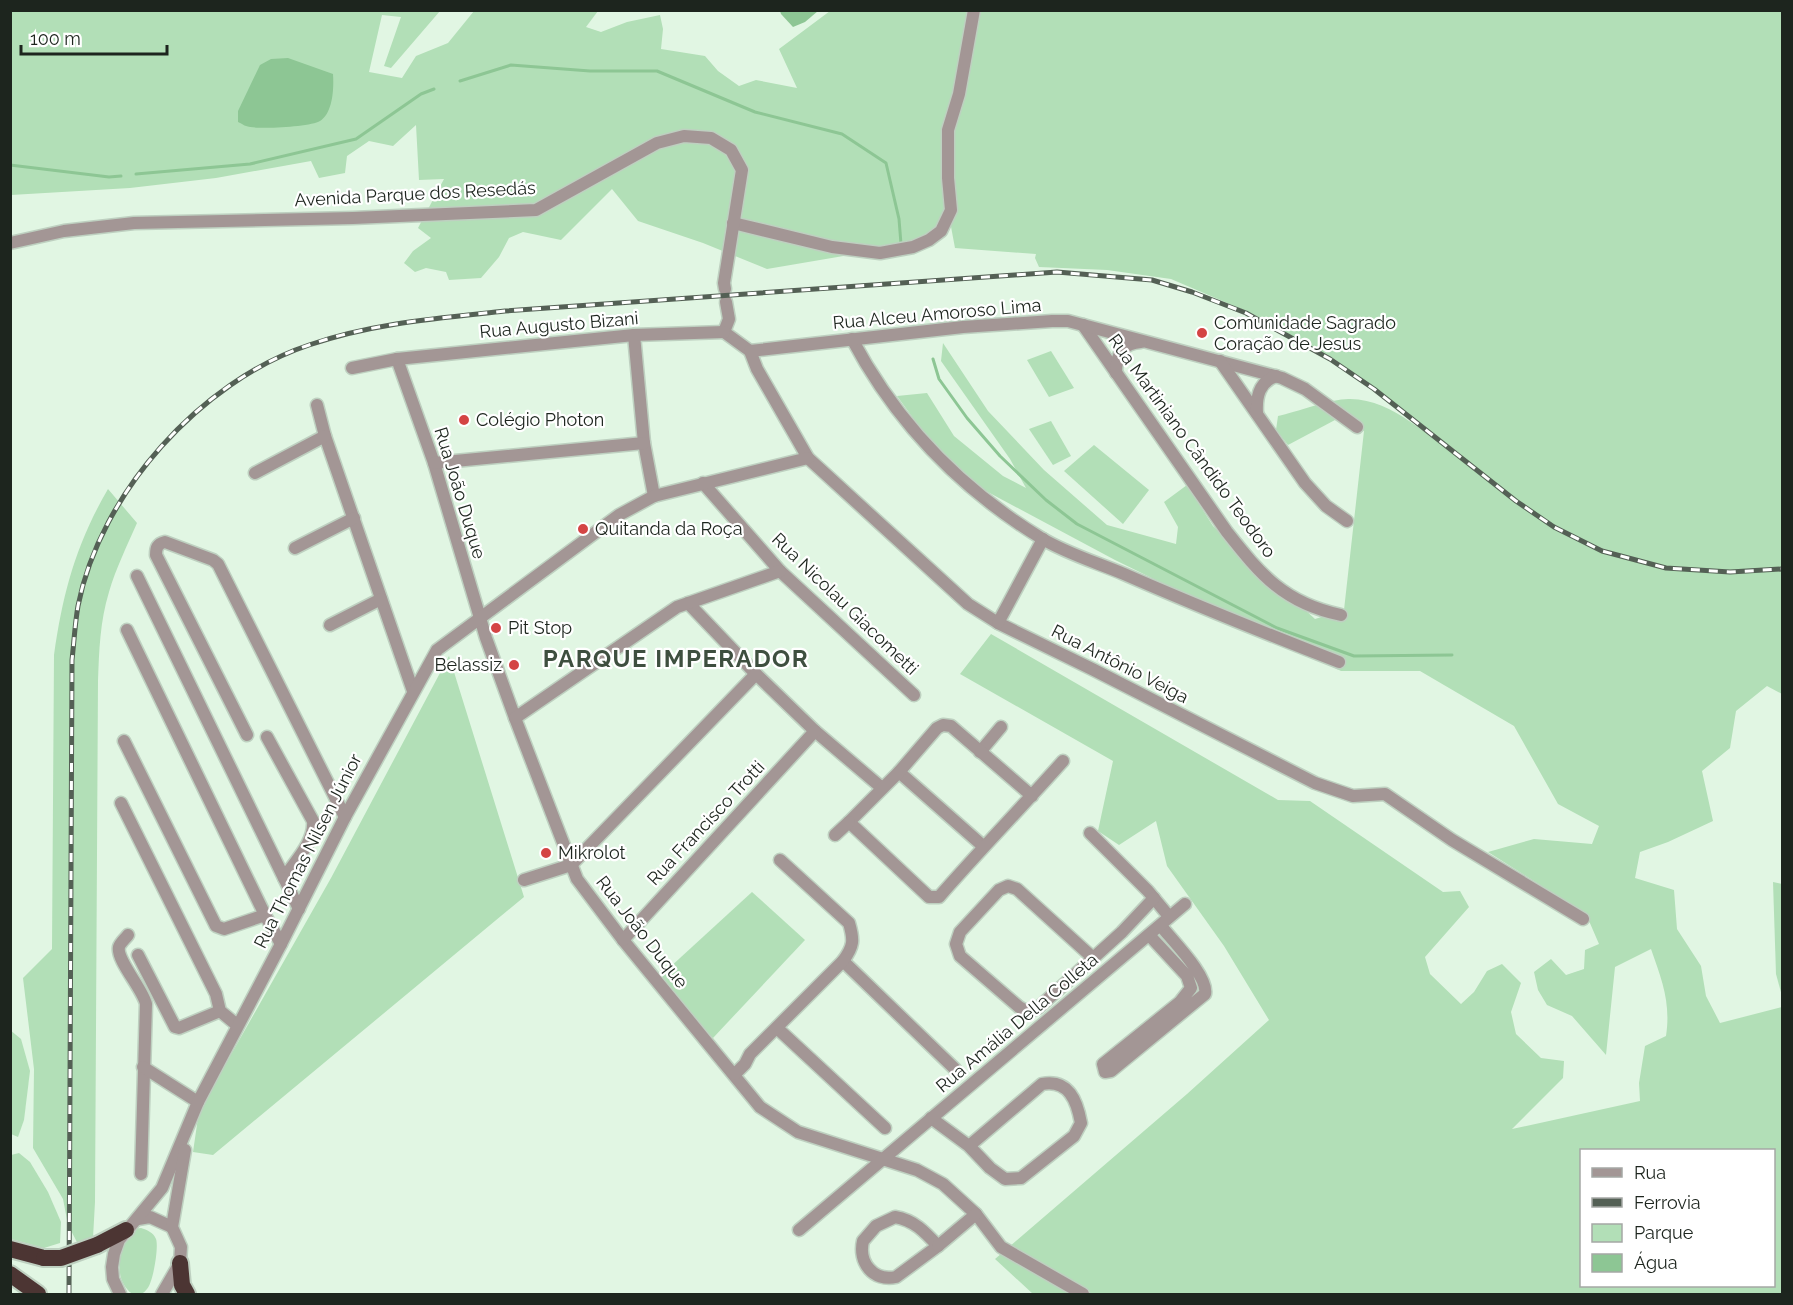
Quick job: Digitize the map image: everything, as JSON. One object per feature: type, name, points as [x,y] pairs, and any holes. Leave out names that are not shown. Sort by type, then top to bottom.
[{"type":"highway","points":[[10,1249],[45,1258],[61,1258],[97,1245],[132,1224]]},
{"type":"highway","points":[[180,1263],[182,1285],[187,1294]]},
{"type":"highway","points":[[10,1274],[38,1294]]},
{"type":"street","points":[[734,223],[832,247],[880,254],[913,247],[941,231],[951,210],[948,130],[959,94],[974,10]]},
{"type":"street","name":"Avenida Parque dos Resedás","points":[[10,243],[64,231],[134,223],[353,218],[416,213],[536,210],[657,143],[684,136],[711,138],[731,150],[742,170],[724,283],[729,319],[724,332]]},
{"type":"street","name":"Rua Alceu Amoroso Lima","points":[[750,351],[963,327],[1052,321],[1083,325],[1276,376],[1305,389],[1357,427]]},
{"type":"street","name":"Rua Martiniano Cândido Teodoro","points":[[1083,325],[1227,532],[1267,579],[1299,602],[1318,610],[1341,615]]},
{"type":"street","name":"Rua Augusto Bizani","points":[[352,368],[397,358],[634,335],[724,332]]},
{"type":"street","name":"Rua Antônio Veiga","points":[[724,332],[750,351],[757,369],[808,458],[968,604],[998,623],[1315,783],[1353,796],[1385,794],[1452,840],[1583,919]]},
{"type":"street","points":[[634,335],[644,443],[654,496]]},
{"type":"street","points":[[852,339],[881,389],[927,446],[966,484],[1003,513],[1043,539],[1185,601],[1339,662]]},
{"type":"street","points":[[1116,373],[1118,354],[1134,342],[1145,341]]},
{"type":"street","name":"Rua João Duque","points":[[397,358],[434,463],[480,618],[515,718],[577,879],[623,940],[760,1107],[798,1132],[917,1170],[943,1184],[976,1214],[996,1241],[1011,1254],[1083,1294]]},
{"type":"street","points":[[1220,361],[1305,483],[1326,506],[1347,521]]},
{"type":"street","points":[[1257,414],[1259,390],[1269,378],[1276,376]]},
{"type":"street","points":[[316,405],[413,691]]},
{"type":"street","points":[[255,473],[325,436]]},
{"type":"street","points":[[434,463],[644,443]]},
{"type":"street","name":"Rua Thomas Nilsen Júnior","points":[[120,1294],[113,1279],[114,1254],[132,1224],[162,1188],[198,1102],[237,1025],[345,817],[437,650],[619,516],[654,496],[808,458]]},
{"type":"street","name":"Rua Nicolau Giacometti","points":[[703,483],[780,571],[914,695]]},
{"type":"street","points":[[295,548],[354,518]]},
{"type":"street","points":[[998,623],[1043,539]]},
{"type":"street","points":[[247,735],[156,555],[160,543],[165,542],[218,564],[345,817]]},
{"type":"street","points":[[515,718],[677,607],[780,571]]},
{"type":"street","points":[[137,576],[299,909]]},
{"type":"street","points":[[330,625],[381,599]]},
{"type":"street","points":[[688,603],[815,731],[882,788]]},
{"type":"street","points":[[127,630],[281,944]]},
{"type":"street","points":[[524,880],[572,865],[756,674]]},
{"type":"street","points":[[835,835],[899,772],[937,728],[943,725],[951,726],[1032,796]]},
{"type":"street","points":[[980,752],[1001,727]]},
{"type":"street","name":"Rua Francisco Trotti","points":[[623,940],[815,731]]},
{"type":"street","points":[[267,736],[313,821],[314,831],[310,839],[284,878]]},
{"type":"street","points":[[124,741],[216,926],[224,930],[265,915]]},
{"type":"street","points":[[849,822],[929,897],[939,897],[983,846],[1063,761]]},
{"type":"street","points":[[899,772],[983,846]]},
{"type":"street","points":[[121,802],[216,994],[220,1011],[237,1025]]},
{"type":"street","points":[[1090,833],[1167,914],[1164,922],[1200,975],[1206,988],[1205,994],[1111,1071],[1104,1072],[1103,1064],[1180,1002],[1191,988],[1187,976],[1149,935]]},
{"type":"street","points":[[732,1071],[745,1064],[750,1054],[843,961],[850,951],[853,938],[849,923],[780,860]]},
{"type":"street","points":[[1092,957],[1017,889],[1008,886],[999,890],[960,932],[956,944],[960,956],[1019,1008],[1028,1012],[1038,1008],[1122,932],[1154,898]]},
{"type":"street","name":"Rua Amália Della Colleta","points":[[799,1230],[1185,904]]},
{"type":"street","points":[[128,935],[119,950],[120,955],[145,999],[141,1174]]},
{"type":"street","points":[[138,955],[175,1027],[179,1028],[220,1011]]},
{"type":"street","points":[[843,961],[955,1069]]},
{"type":"street","points":[[777,1028],[885,1128]]},
{"type":"street","points":[[143,1067],[198,1102]]},
{"type":"street","points":[[931,1118],[969,1146],[990,1168],[1005,1179],[1021,1178],[1074,1136],[1081,1123],[1077,1105],[1066,1088],[1058,1083],[1042,1084],[969,1146]]},
{"type":"street","name":"Rua Thomas Nilsen Júnior","points":[[180,1263],[181,1247],[172,1227],[191,1119]]},
{"type":"street","points":[[938,1246],[926,1232],[910,1221],[895,1217],[876,1226],[863,1241],[861,1250],[862,1257],[873,1274],[888,1279],[902,1274],[938,1246],[976,1214]]},
{"type":"street","points":[[132,1224],[150,1218],[172,1227]]},
{"type":"street","points":[[162,1294],[180,1263]]},
{"type":"green space","points":[[10,11],[440,11],[391,68],[384,66],[401,17],[382,15],[369,72],[402,78],[416,56],[448,43],[474,11],[598,11],[586,27],[601,32],[627,22],[660,15],[663,29],[661,49],[705,56],[718,71],[739,86],[756,80],[797,88],[779,49],[830,11],[1782,11],[1782,694],[1767,686],[1736,711],[1730,748],[1702,771],[1713,821],[1640,852],[1635,878],[1674,890],[1677,929],[1701,966],[1706,996],[1720,1023],[1782,1007],[1782,1294],[1033,1294],[995,1259],[1187,1094],[1269,1020],[1224,946],[1167,866],[1156,821],[1119,845],[1098,831],[1113,761],[960,674],[991,634],[1278,800],[1310,801],[1443,892],[1460,891],[1469,907],[1425,957],[1430,974],[1461,1004],[1474,992],[1487,971],[1502,964],[1521,983],[1511,1012],[1516,1034],[1541,1058],[1564,1061],[1563,1078],[1512,1129],[1640,1101],[1639,1083],[1645,1046],[1666,1036],[1666,1002],[1662,981],[1651,949],[1615,967],[1606,1055],[1572,1016],[1547,1005],[1538,990],[1534,972],[1551,959],[1566,975],[1584,969],[1585,950],[1599,944],[1586,914],[1488,852],[1534,839],[1592,844],[1599,826],[1558,804],[1514,726],[1420,671],[1341,671],[1115,560],[971,483],[929,440],[897,396],[927,393],[954,436],[1003,476],[1026,488],[1010,459],[941,361],[943,343],[988,411],[1044,470],[1107,525],[1176,544],[1178,527],[1164,502],[1187,485],[1213,526],[1315,619],[1344,610],[1364,431],[1335,420],[1288,445],[1276,430],[1278,416],[1343,399],[1367,401],[1410,421],[1463,456],[1336,360],[1253,314],[1171,279],[1107,270],[1039,267],[1035,258],[1036,254],[955,248],[949,216],[937,231],[914,244],[767,269],[703,243],[638,221],[612,189],[561,240],[523,232],[509,238],[499,257],[481,278],[449,280],[446,272],[426,268],[415,272],[404,263],[413,251],[431,238],[418,228],[444,179],[419,180],[416,125],[393,146],[369,141],[347,156],[345,173],[319,178],[311,161],[216,178],[130,188],[11,195]]},
{"type":"green space","points":[[1051,351],[1074,388],[1049,397],[1027,360]]},
{"type":"green space","points":[[1051,421],[1071,456],[1053,465],[1029,429]]},
{"type":"green space","points":[[1094,445],[1149,490],[1123,524],[1064,471]]},
{"type":"green space","points":[[108,489],[137,523],[109,592],[100,647],[95,1202],[93,1238],[78,1244],[68,1225],[63,1199],[33,1148],[34,1069],[23,978],[52,949],[54,655],[72,569],[87,529]]},
{"type":"green space","points":[[449,656],[524,897],[213,1155],[193,1152],[199,1111],[331,878]]},
{"type":"green space","points":[[1773,882],[1782,884],[1782,996],[1776,974]]},
{"type":"green space","points":[[752,892],[805,940],[713,1038],[656,980]]},
{"type":"green space","points":[[10,1030],[21,1039],[30,1071],[24,1120],[18,1137],[11,1134]]},
{"type":"green space","points":[[19,1153],[30,1162],[48,1192],[61,1222],[60,1243],[44,1248],[11,1239],[11,1155]]},
{"type":"green space","points":[[141,1228],[155,1237],[157,1249],[149,1285],[138,1295],[129,1292],[123,1283],[119,1259],[120,1249],[132,1229]]},
{"type":"water","points":[[780,10],[818,11],[805,22],[793,27]]},
{"type":"water","points":[[288,58],[333,74],[332,100],[328,112],[320,121],[306,125],[261,128],[245,126],[238,122],[238,111],[260,65],[271,59]]},
{"type":"waterway","points":[[460,81],[511,65],[590,71],[657,71],[755,112],[842,134],[886,163],[899,219],[901,244]]},
{"type":"waterway","points":[[136,174],[250,164],[356,139],[421,94],[434,89]]},
{"type":"waterway","points":[[10,165],[109,177],[121,176]]},
{"type":"waterway","points":[[933,359],[939,379],[967,418],[1000,456],[1046,500],[1077,524],[1277,628],[1354,656],[1452,655]]},
{"type":"railway","points":[[69,1294],[72,660],[78,606],[90,564],[108,523],[132,483],[161,447],[194,414],[230,385],[269,362],[309,345],[382,326],[505,311],[1057,272],[1152,280],[1192,292],[1246,313],[1330,359],[1374,389],[1516,501],[1554,527],[1602,551],[1666,568],[1730,572],[1782,569]]},
{"type":"place","name":"Comunidade Sagrado Coração de Jesus","points":[[1202,333]]},
{"type":"place","name":"Colégio Photon","points":[[464,420]]},
{"type":"place","name":"Quitanda da Roça","points":[[583,529]]},
{"type":"place","name":"Pit Stop","points":[[496,628]]},
{"type":"place","name":"Belassiz","points":[[514,665]]},
{"type":"place","name":"Mikrolot","points":[[546,853]]},
{"type":"district","name":"PARQUE IMPERADOR","points":[[676,659]]}]
